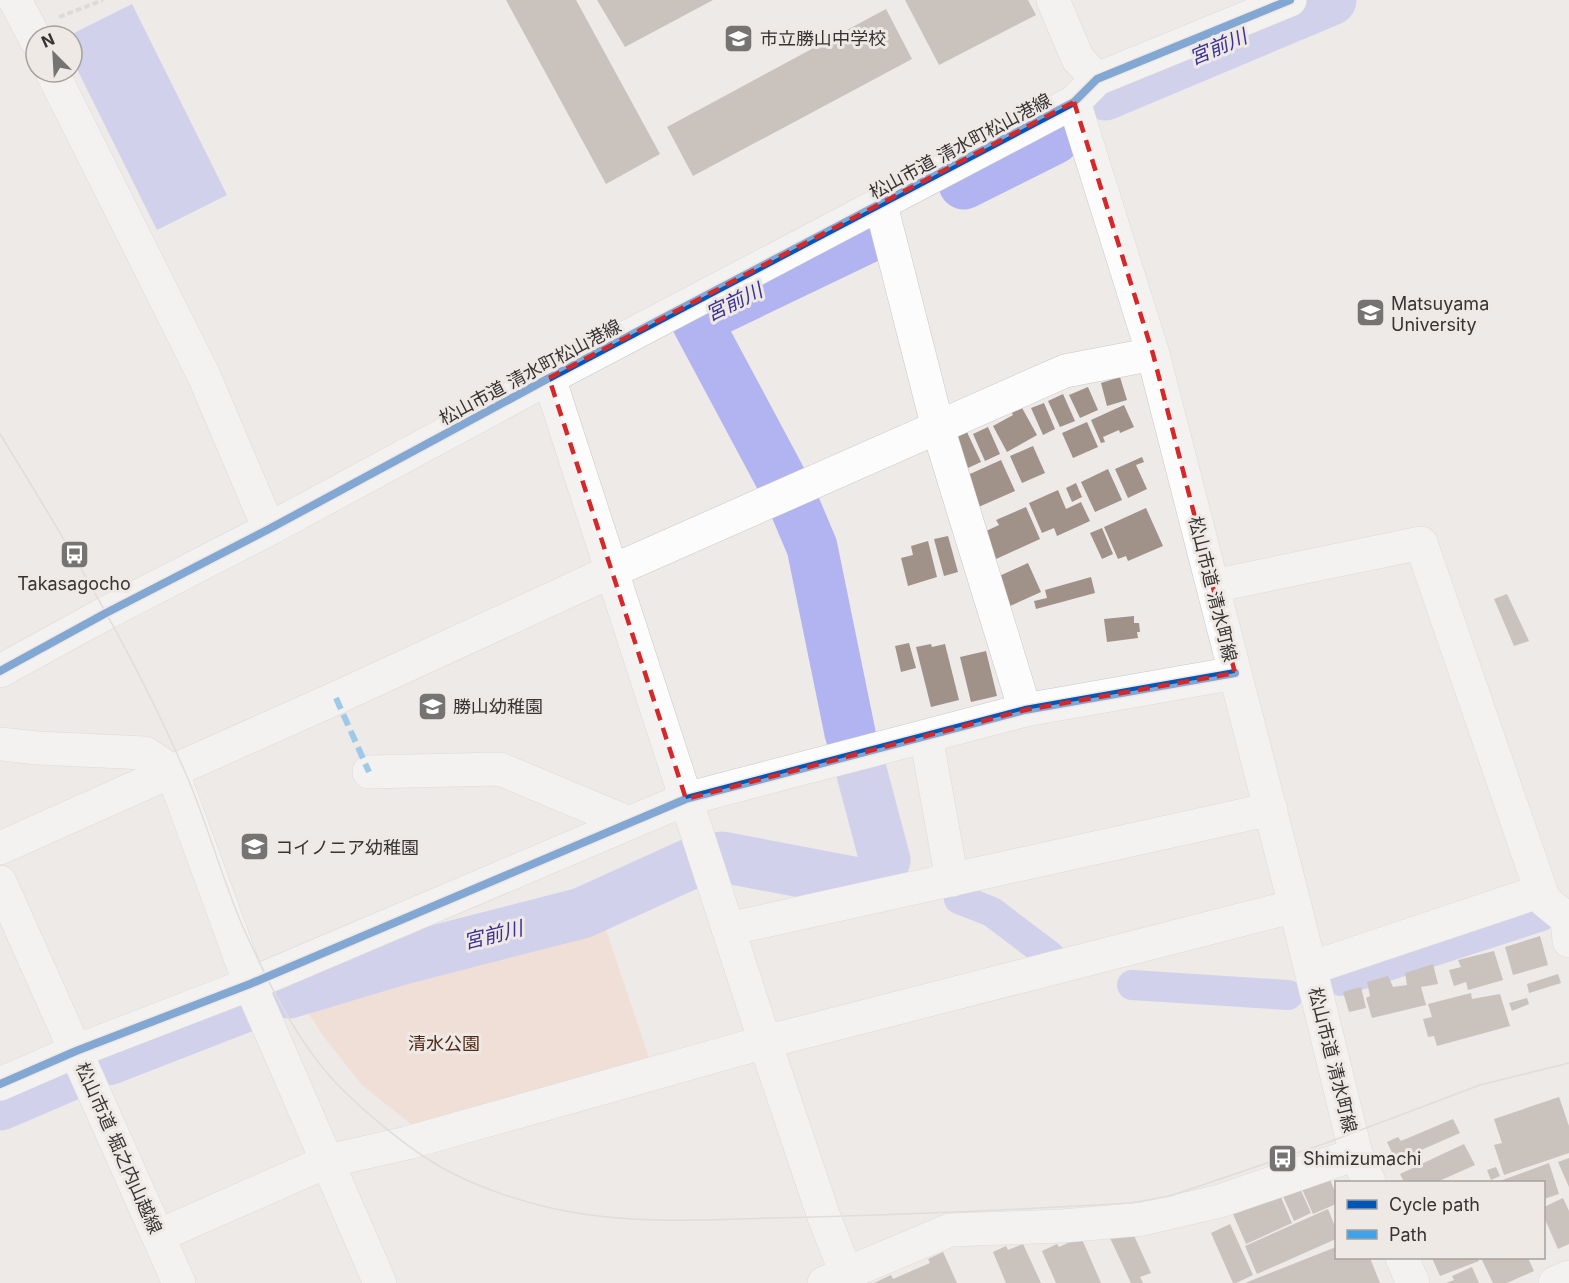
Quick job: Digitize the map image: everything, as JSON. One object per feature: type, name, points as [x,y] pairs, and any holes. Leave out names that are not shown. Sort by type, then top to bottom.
[{"type":"street","points":[[15,0],[28,24]]},
{"type":"street","points":[[1053,0],[1078,59],[1097,79],[1290,0]]},
{"type":"street","name":"松山市道 清水町松山港線","points":[[0,671],[106,613],[269,530],[549,378],[1074,102],[1097,79]]},
{"type":"street","points":[[58,84],[204,376],[269,530]]},
{"type":"street","name":"松山市道 清水町線","points":[[1074,102],[1153,354],[1363,1168]]},
{"type":"street","points":[[881,205],[938,428],[1025,710]]},
{"type":"street","points":[[0,848],[336,698],[612,571],[1065,371],[1153,354]]},
{"type":"street","points":[[549,378],[840,1280],[950,1230],[1063,1227],[1143,1219],[1363,1168]]},
{"type":"street","points":[[1213,586],[1421,543],[1558,914],[1311,968]]},
{"type":"street","points":[[0,1084],[76,1051],[250,984],[686,800],[1025,710],[1235,674]]},
{"type":"street","points":[[926,736],[952,880]]},
{"type":"street","points":[[0,744],[145,753],[172,771],[250,984],[380,1283]]},
{"type":"street","points":[[369,771],[500,770],[629,823]]},
{"type":"street","points":[[728,929],[1271,809]]},
{"type":"street","name":"松山市道 堀之内山越線","points":[[0,882],[179,1283]]},
{"type":"street","points":[[158,1236],[328,1161],[407,1143],[765,1042],[1295,906]]},
{"type":"street","points":[[1403,1259],[1413,1283]]},
{"type":"street","points":[[1555,1283],[1569,1277]]},
{"type":"highlighted area","points":[[1074,102],[1153,354],[1235,673],[1025,710],[686,799],[549,378]]},
{"type":"green space","name":"清水公園","points":[[601,915],[651,1064],[416,1128],[362,1085],[324,1037],[299,999]]},
{"type":"water","points":[[132,4],[227,195],[157,230],[84,83],[84,28]]},
{"type":"building","points":[[506,0],[576,0],[660,154],[606,184]]},
{"type":"building","points":[[597,0],[713,0],[625,47]]},
{"type":"building","points":[[905,0],[1028,0],[1036,15],[939,65]]},
{"type":"building","points":[[886,9],[912,59],[693,176],[667,127]]},
{"type":"building","points":[[1120,377],[1127,400],[1107,406],[1101,383]]},
{"type":"building","points":[[1088,387],[1098,410],[1080,418],[1069,395]]},
{"type":"building","points":[[1063,394],[1075,421],[1060,427],[1048,401]]},
{"type":"building","points":[[1044,403],[1055,429],[1043,435],[1031,408]]},
{"type":"building","points":[[1124,405],[1134,427],[1103,437],[1105,442],[1101,443],[1091,420]]},
{"type":"building","points":[[1021,406],[1037,435],[1007,452],[993,426],[1013,415],[1011,411]]},
{"type":"building","points":[[1087,422],[1098,447],[1073,458],[1062,433]]},
{"type":"building","points":[[988,427],[1000,454],[985,461],[973,434]]},
{"type":"building","points":[[967,432],[981,462],[968,468],[955,437]]},
{"type":"building","points":[[1033,446],[1045,473],[1022,483],[1010,456]]},
{"type":"building","points":[[1142,457],[1144,462],[1136,465],[1147,489],[1128,498],[1115,469]]},
{"type":"building","points":[[1001,460],[1015,491],[974,509],[961,478]]},
{"type":"building","points":[[1108,469],[1122,500],[1095,512],[1081,482]]},
{"type":"building","points":[[1076,483],[1082,497],[1072,502],[1066,488]]},
{"type":"building","points":[[1058,490],[1066,509],[1081,502],[1090,521],[1057,536],[1054,528],[1042,533],[1029,503]]},
{"type":"building","points":[[1026,507],[1040,539],[996,559],[984,532],[999,525],[996,520]]},
{"type":"building","points":[[1146,508],[1163,546],[1128,561],[1126,556],[1118,559],[1104,527]]},
{"type":"building","points":[[1102,528],[1113,554],[1102,559],[1090,533]]},
{"type":"building","points":[[948,536],[958,572],[944,576],[934,539]]},
{"type":"building","points":[[928,541],[937,577],[908,586],[901,558],[913,555],[911,546]]},
{"type":"building","points":[[1028,563],[1041,592],[1010,606],[997,577]]},
{"type":"building","points":[[1091,577],[1095,593],[1036,609],[1034,601],[1047,598],[1045,590]]},
{"type":"building","points":[[1507,594],[1529,641],[1514,646],[1494,599]]},
{"type":"building","points":[[1134,616],[1134,623],[1139,623],[1138,638],[1107,642],[1104,619]]},
{"type":"building","points":[[909,643],[916,668],[901,672],[895,646]]},
{"type":"building","points":[[931,644],[932,647],[945,644],[959,700],[931,707],[916,647]]},
{"type":"building","points":[[986,651],[997,696],[971,702],[960,657]]},
{"type":"building","points":[[1540,936],[1548,965],[1513,975],[1505,947]]},
{"type":"building","points":[[1494,951],[1503,980],[1468,990],[1466,982],[1454,986],[1449,970],[1461,967],[1458,960]]},
{"type":"building","points":[[1433,964],[1438,984],[1421,987],[1426,1005],[1372,1018],[1366,998],[1370,996],[1367,982],[1388,976],[1393,987],[1407,985],[1405,973]]},
{"type":"building","points":[[1558,974],[1561,983],[1529,993],[1527,984]]},
{"type":"building","points":[[1361,987],[1366,1008],[1349,1012],[1343,992]]},
{"type":"building","points":[[1471,993],[1472,999],[1500,994],[1510,1026],[1437,1046],[1434,1036],[1428,1037],[1423,1019],[1432,1017],[1428,1004]]},
{"type":"building","points":[[1527,998],[1529,1004],[1512,1011],[1509,1003]]},
{"type":"building","points":[[1559,1097],[1569,1126],[1569,1153],[1504,1175],[1494,1145],[1502,1143],[1494,1119]]},
{"type":"building","points":[[1453,1119],[1460,1133],[1396,1161],[1387,1142],[1398,1137],[1401,1141]]},
{"type":"building","points":[[1464,1144],[1475,1165],[1439,1181],[1404,1181],[1400,1174]]},
{"type":"building","points":[[1569,1158],[1569,1187],[1558,1162]]},
{"type":"building","points":[[1549,1163],[1559,1194],[1545,1199],[1545,1181],[1500,1181]]},
{"type":"building","points":[[1496,1167],[1500,1176],[1491,1180],[1487,1170]]},
{"type":"building","points":[[1329,1177],[1335,1192],[1335,1204],[1313,1214],[1302,1189]]},
{"type":"building","points":[[1299,1186],[1311,1213],[1294,1221],[1282,1194]]},
{"type":"building","points":[[1277,1188],[1292,1223],[1246,1244],[1233,1214]]},
{"type":"building","points":[[1563,1198],[1569,1211],[1569,1244],[1558,1249],[1545,1219],[1545,1207]]},
{"type":"building","points":[[1328,1209],[1335,1226],[1335,1239],[1257,1274],[1245,1246]]},
{"type":"building","points":[[1230,1224],[1253,1275],[1236,1283],[1233,1283],[1211,1233]]},
{"type":"building","points":[[1131,1229],[1151,1273],[1140,1277],[1143,1283],[1131,1283],[1110,1238]]},
{"type":"building","points":[[1081,1237],[1101,1283],[1056,1283],[1042,1251],[1057,1244],[1059,1247]]},
{"type":"building","points":[[1023,1244],[1041,1283],[1006,1283],[993,1252],[1006,1246],[1008,1250]]},
{"type":"building","points":[[1335,1247],[1335,1259],[1370,1259],[1380,1283],[1245,1283]]},
{"type":"building","points":[[943,1252],[957,1283],[874,1283],[891,1275],[893,1279],[930,1263],[928,1259]]},
{"type":"building","points":[[1432,1259],[1478,1259],[1479,1261],[1440,1276]]},
{"type":"building","points":[[1481,1259],[1528,1259],[1534,1271],[1507,1283],[1493,1283]]},
{"type":"building","points":[[1472,1267],[1479,1283],[1446,1283],[1454,1280],[1452,1276]]},
{"type":"waterway","name":"宮前川","points":[[1105,95],[1331,0]]},
{"type":"waterway","name":"宮前川","points":[[964,184],[1054,139]]},
{"type":"waterway","name":"宮前川","points":[[781,479],[696,320],[869,237]]},
{"type":"waterway","name":"宮前川","points":[[793,502],[812,547],[850,733]]},
{"type":"waterway","name":"宮前川","points":[[860,766],[885,860]]},
{"type":"waterway","name":"宮前川","points":[[722,857],[864,884],[883,875]]},
{"type":"waterway","name":"宮前川","points":[[289,993],[399,960],[582,913],[692,863]]},
{"type":"waterway","points":[[959,899],[992,912],[1050,956]]},
{"type":"waterway","points":[[1341,981],[1542,916]]},
{"type":"waterway","points":[[1132,985],[1288,995]]},
{"type":"waterway","name":"宮前川","points":[[108,1060],[252,1004]]},
{"type":"waterway","name":"宮前川","points":[[0,1105],[70,1075]]},
{"type":"tram line","points":[[0,434],[73,555],[141,679],[191,785],[243,927],[272,988],[307,1047],[335,1082],[371,1116],[426,1158],[453,1174],[484,1187],[533,1204],[565,1211],[616,1218],[667,1220],[904,1214],[1131,1203],[1170,1196],[1329,1142],[1480,1085],[1569,1063]]},
{"type":"marked path","points":[[336,698],[369,772]]},
{"type":"cycle path","points":[[0,671],[549,378],[1074,102],[1097,79],[1290,0]]},
{"type":"cycle path","points":[[0,1084],[76,1051],[250,984],[686,799],[1025,710],[1235,673]]},
{"type":"place","name":"市立勝山中学校","points":[[739,38]]},
{"type":"place","name":"Matsuyama University","points":[[1370,313]]},
{"type":"place","name":"Takasagocho","points":[[74,554]]},
{"type":"place","name":"勝山幼稚園","points":[[432,706]]},
{"type":"place","name":"コイノニア幼稚園","points":[[254,847]]},
{"type":"place","name":"Shimizumachi","points":[[1282,1158]]}]
